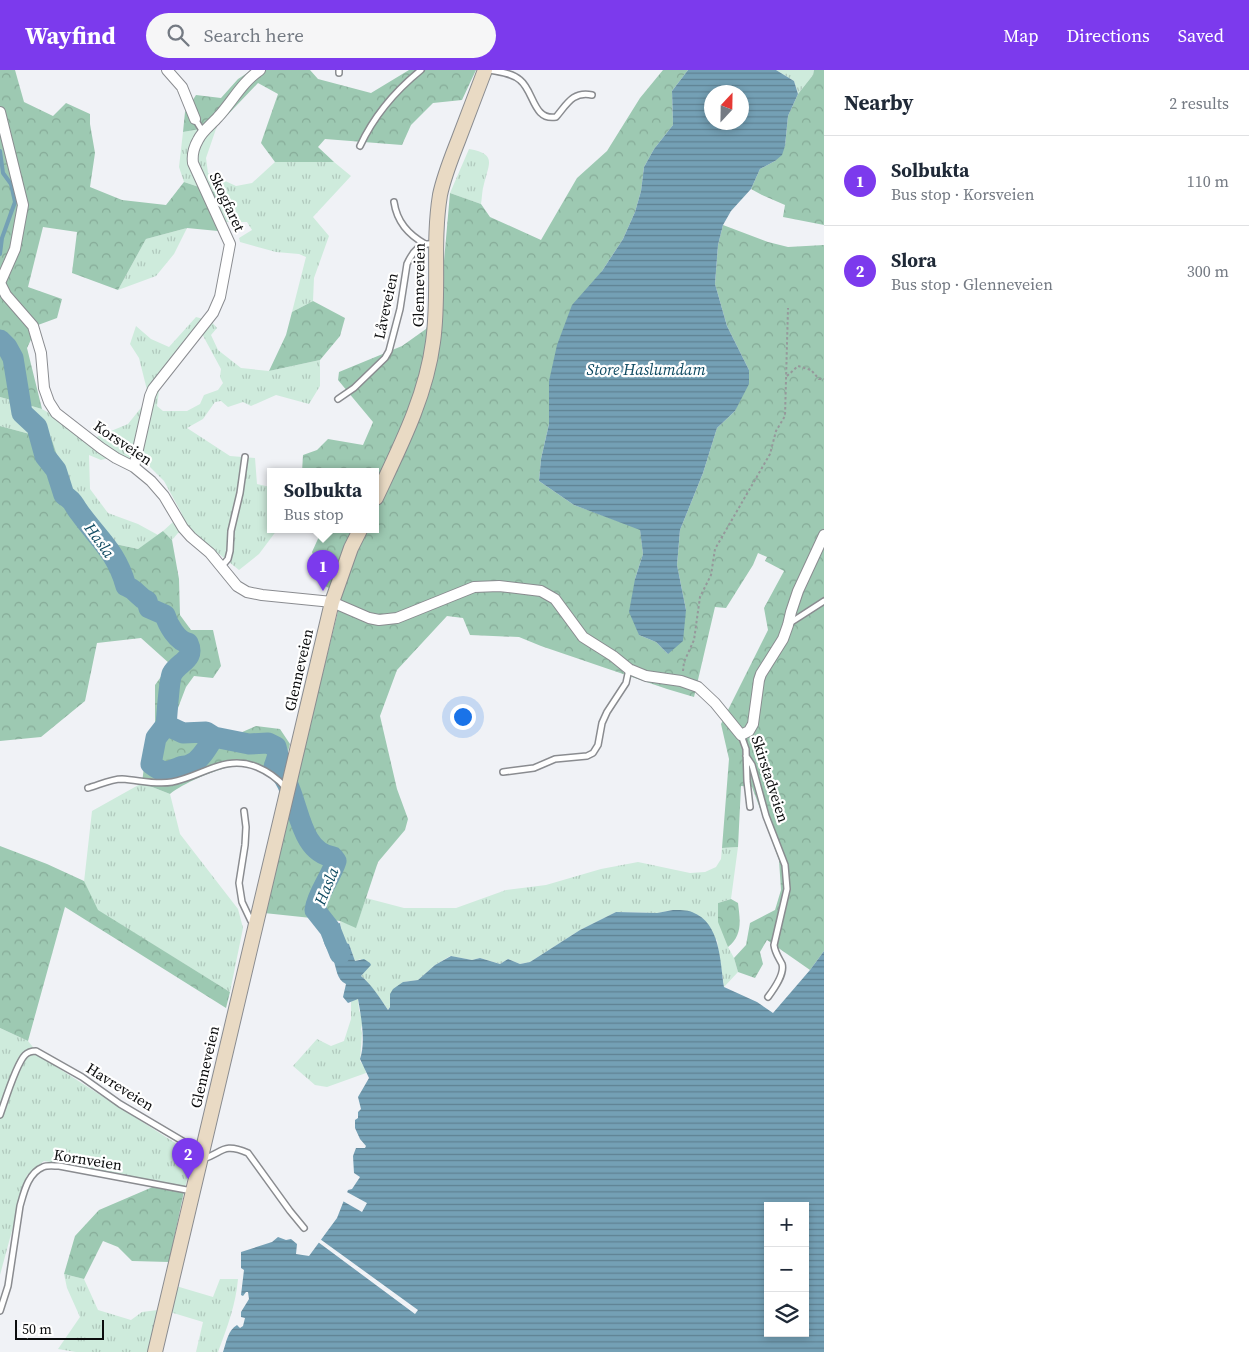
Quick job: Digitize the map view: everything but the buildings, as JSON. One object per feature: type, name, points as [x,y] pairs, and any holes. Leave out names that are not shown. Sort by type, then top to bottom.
[{"type":"main road","name":"Glenneveien","points":[[379,492],[418,401],[427,372],[433,342],[436,300],[431,244],[444,178],[485,70]]},
{"type":"main road","name":"Glenneveien","points":[[156,1352],[332,602],[351,548],[358,533]]},
{"type":"street","points":[[167,70],[182,87],[196,119]]},
{"type":"street","name":"Skogfaret","points":[[134,467],[153,389],[213,313],[218,303],[226,272],[230,244],[192,157],[203,132],[219,117],[244,84],[260,70]]},
{"type":"street","points":[[0,112],[23,205],[16,248],[0,283]]},
{"type":"street","name":"Korsveien","points":[[0,283],[6,295],[31,322],[35,330],[40,352],[44,388],[53,408],[63,419],[101,448],[134,467],[151,481],[164,496],[183,528],[210,553],[232,581],[247,592],[332,602]]},
{"type":"street","points":[[741,736],[749,732],[753,724],[758,680],[763,668],[778,648],[788,625],[790,612],[798,591],[824,536]]},
{"type":"street","name":"Skirstadveien","points":[[332,602],[369,618],[384,620],[407,614],[474,587],[499,586],[546,593],[555,599],[583,636],[629,669],[653,677],[681,680],[696,685],[706,694],[741,736]]},
{"type":"lane","points":[[360,146],[365,133],[387,102],[420,70]]},
{"type":"lane","points":[[490,70],[511,75],[520,80],[528,90],[539,111],[548,118],[556,117],[577,95],[582,93],[592,95]]},
{"type":"lane","points":[[196,119],[203,132]]},
{"type":"lane","points":[[394,202],[399,220],[411,235],[431,244]]},
{"type":"lane","name":"Låveveien","points":[[338,399],[354,388],[389,352],[400,309],[407,264],[411,255],[418,247],[431,244]]},
{"type":"lane","points":[[222,566],[228,559],[230,551],[231,531],[246,457]]},
{"type":"lane","points":[[788,625],[824,601]]},
{"type":"lane","points":[[503,772],[534,768],[555,759],[587,756],[593,753],[598,745],[602,723],[626,683],[629,669]]},
{"type":"lane","name":"Skirstadveien","points":[[741,736],[746,756],[752,765],[766,816],[785,866],[787,883],[774,946],[782,965],[782,972],[768,998]]},
{"type":"lane","points":[[746,756],[750,807]]},
{"type":"lane","points":[[88,788],[120,779],[154,783],[172,782],[231,762],[248,763],[268,772],[276,777],[287,790]]},
{"type":"lane","points":[[244,811],[245,845],[239,883],[242,902],[251,921],[256,921]]},
{"type":"lane","name":"Havreveien","points":[[0,1115],[24,1056],[30,1051],[36,1051],[196,1149],[201,1154]]},
{"type":"lane","points":[[201,1154],[204,1160],[223,1148],[238,1149],[248,1153],[304,1228]]},
{"type":"lane","name":"Kornveien","points":[[0,1311],[8,1286],[23,1193],[33,1174],[43,1167],[60,1166],[193,1191]]},
{"type":"path","points":[[681,680],[684,662],[694,640],[700,597],[711,575],[715,549],[770,454],[776,431],[785,416],[788,308]]},
{"type":"path","points":[[787,376],[798,366],[811,370],[819,379],[824,379]]},
{"type":"green space","points":[[0,70],[15,70],[24,102],[53,116],[66,103],[90,114],[95,153],[90,187],[122,200],[166,205],[184,182],[214,192],[225,222],[218,231],[187,228],[146,239],[118,290],[72,273],[77,232],[43,227],[28,287],[62,299],[57,318],[38,325],[27,348],[42,409],[0,397]]},
{"type":"green space","points":[[252,70],[310,70],[318,79],[371,93],[409,70],[476,70],[462,100],[433,103],[411,125],[402,145],[325,139],[318,147],[334,162],[275,162],[261,143],[278,94],[258,83],[217,126],[183,132],[185,112],[196,95],[221,98],[238,79]]},
{"type":"green space","points":[[663,70],[688,70],[672,91],[673,125],[654,149],[644,167],[641,191],[635,212],[623,239],[602,271],[549,381],[549,424],[541,459],[539,481],[574,505],[640,529],[643,554],[635,579],[639,635],[656,642],[668,654],[686,610],[677,565],[680,530],[703,473],[717,428],[735,411],[749,370],[727,326],[715,284],[718,245],[723,225],[768,242],[788,247],[824,245],[824,951],[810,970],[767,940],[760,952],[763,964],[755,978],[738,972],[734,958],[746,945],[750,923],[775,910],[781,890],[779,860],[752,787],[741,786],[738,847],[722,848],[729,759],[721,724],[768,630],[764,608],[784,571],[765,561],[767,557],[758,553],[753,565],[726,608],[715,607],[694,697],[519,637],[470,635],[463,618],[447,616],[397,670],[380,716],[397,789],[408,819],[405,830],[378,862],[356,928],[340,921],[264,913],[340,603],[339,593],[323,585],[312,552],[321,533],[379,533],[379,468],[302,468],[303,455],[317,450],[328,439],[363,445],[373,422],[338,380],[339,372],[402,346],[426,329],[441,295],[450,193],[481,204],[490,217],[541,240],[577,178],[607,151],[640,98]]},
{"type":"green space","points":[[776,70],[814,70],[813,75],[798,94],[794,81]]},
{"type":"green space","points":[[814,70],[824,70],[824,225],[783,217],[785,205],[751,189],[760,169],[775,161],[785,146],[788,116],[798,94],[813,75]]},
{"type":"green space","points":[[217,126],[206,158],[208,173],[236,186],[252,183],[275,162],[334,162],[351,176],[313,217],[329,236],[314,278],[313,301],[292,312],[306,257],[299,254],[276,252],[240,242],[239,238],[252,230],[247,222],[225,222],[214,192],[184,182],[179,167],[183,132]]},
{"type":"green space","points":[[469,149],[484,154],[489,160],[481,204],[450,193]]},
{"type":"green space","points":[[187,228],[174,254],[156,276],[118,290],[146,239]]},
{"type":"green space","points":[[313,301],[345,318],[340,336],[320,360],[269,371],[286,335],[292,312]]},
{"type":"green space","points":[[196,317],[211,321],[217,328],[211,335],[218,350],[241,368],[269,371],[320,360],[320,386],[309,404],[276,395],[251,406],[243,402],[228,407],[221,401],[215,402],[203,419],[187,428],[230,456],[255,458],[257,484],[267,486],[267,533],[275,533],[259,554],[239,570],[194,534],[178,533],[172,540],[163,531],[182,514],[164,481],[148,465],[121,455],[101,460],[89,455],[90,489],[108,513],[138,524],[158,535],[138,549],[106,542],[70,514],[60,464],[52,440],[0,426],[0,397],[42,409],[94,438],[128,424],[144,404],[147,390],[139,358],[130,344],[136,326],[151,339],[169,347]],"holes":[[[201,332],[221,369],[220,377],[223,383],[218,390],[204,395],[200,404],[187,411],[163,411],[157,406],[162,369]]]},
{"type":"green space","points":[[0,426],[52,440],[60,464],[70,514],[106,542],[138,549],[163,531],[172,540],[179,579],[180,615],[191,630],[213,630],[221,666],[213,678],[194,676],[186,687],[173,721],[185,727],[240,733],[256,726],[280,729],[290,744],[282,774],[250,768],[231,767],[199,778],[170,794],[142,783],[155,724],[155,685],[170,664],[141,638],[97,643],[85,701],[41,737],[0,741]]},
{"type":"green space","points":[[142,783],[170,794],[180,834],[238,909],[243,928],[230,992],[97,910],[84,882],[92,811]]},
{"type":"green space","points":[[0,846],[84,881],[98,910],[230,992],[226,1008],[65,907],[28,1041],[0,1028]]},
{"type":"green space","points":[[738,847],[731,899],[718,903],[728,947],[738,972],[724,987],[717,940],[673,910],[657,913],[616,912],[580,930],[530,962],[520,964],[508,959],[500,964],[480,958],[472,960],[450,956],[435,965],[418,980],[403,982],[388,1010],[361,976],[365,971],[361,959],[355,961],[349,944],[343,942],[340,921],[356,927],[366,898],[404,908],[456,908],[506,890],[546,885],[601,869],[638,862],[690,873],[705,872],[716,867],[721,859],[722,848]]},
{"type":"green space","points":[[731,899],[738,903],[739,927],[736,937],[728,947],[718,922],[718,903]]},
{"type":"green space","points":[[358,999],[363,1021],[360,1061],[366,1073],[327,1087],[315,1085],[293,1066],[317,1039],[331,1046],[344,1041],[351,1019],[351,1002]]},
{"type":"green space","points":[[0,1028],[28,1041],[41,1057],[194,1155],[185,1187],[44,1161],[27,1175],[0,1275]]},
{"type":"green space","points":[[162,1183],[185,1187],[169,1262],[132,1261],[118,1247],[103,1241],[84,1279],[64,1274],[75,1236],[99,1210]]},
{"type":"green space","points":[[64,1274],[84,1279],[98,1310],[131,1320],[142,1312],[158,1310],[155,1352],[76,1352],[58,1349],[80,1317],[67,1288]]},
{"type":"green space","points":[[220,1279],[238,1279],[228,1325],[218,1352],[196,1352],[203,1322],[170,1312],[176,1286],[213,1297]]},
{"type":"water","name":"Store Haslumdam","points":[[688,70],[776,70],[794,81],[798,94],[788,116],[785,146],[782,155],[760,169],[751,189],[731,211],[723,225],[718,245],[715,284],[727,326],[749,370],[749,384],[735,411],[717,428],[703,473],[680,530],[677,565],[686,610],[683,641],[668,654],[656,642],[639,635],[629,612],[635,579],[643,554],[640,530],[574,505],[539,481],[541,459],[549,424],[549,381],[557,345],[572,305],[602,271],[623,239],[635,212],[641,191],[644,167],[654,149],[673,125],[672,91]]},
{"type":"water","points":[[685,910],[702,917],[714,934],[720,955],[724,987],[757,1002],[773,1013],[824,951],[824,1352],[223,1352],[231,1330],[237,1325],[240,1328],[243,1326],[245,1318],[241,1317],[241,1312],[249,1299],[248,1292],[243,1296],[241,1295],[244,1270],[241,1268],[241,1252],[272,1242],[278,1237],[286,1240],[291,1239],[297,1244],[296,1254],[309,1256],[337,1218],[348,1190],[352,1189],[360,1177],[354,1173],[353,1156],[356,1148],[365,1148],[366,1146],[355,1128],[355,1120],[358,1118],[358,1112],[361,1109],[358,1097],[369,1078],[360,1059],[363,1037],[358,999],[348,1003],[343,997],[346,984],[339,977],[323,937],[330,929],[340,923],[343,942],[349,944],[355,961],[364,959],[370,963],[371,965],[361,976],[372,987],[388,1010],[390,1007],[390,994],[393,989],[403,982],[418,980],[435,965],[451,956],[472,960],[480,958],[500,964],[508,959],[520,964],[530,962],[580,930],[616,912],[657,913]]},
{"type":"pier","points":[[345,1191],[367,1203],[362,1212],[341,1200]]},
{"type":"pier","points":[[320,1239],[418,1310],[415,1314],[318,1242]]},
{"type":"waterway","points":[[0,151],[3,173],[11,184],[15,202],[2,238],[0,254]]},
{"type":"waterway","name":"Hasla","points":[[0,340],[7,347],[13,358],[22,413],[37,427],[45,456],[56,470],[64,495],[72,501],[106,546],[117,564],[126,586],[133,589],[147,601],[149,608],[165,615],[177,636],[188,643],[190,649],[188,657],[172,674],[166,725],[183,733],[206,732],[214,737],[249,744],[268,743],[276,747],[278,755],[274,767],[283,776],[289,787],[304,830],[311,843],[320,852],[333,857],[336,861],[318,898],[315,910],[330,929],[340,954]]},
{"type":"waterway","name":"Hasla","points":[[166,725],[156,738],[151,764],[165,772],[195,762],[214,737]]},
{"type":"place","name":"Solbukta","points":[[323,591]]},
{"type":"place","name":"Slora","points":[[188,1179]]}]
